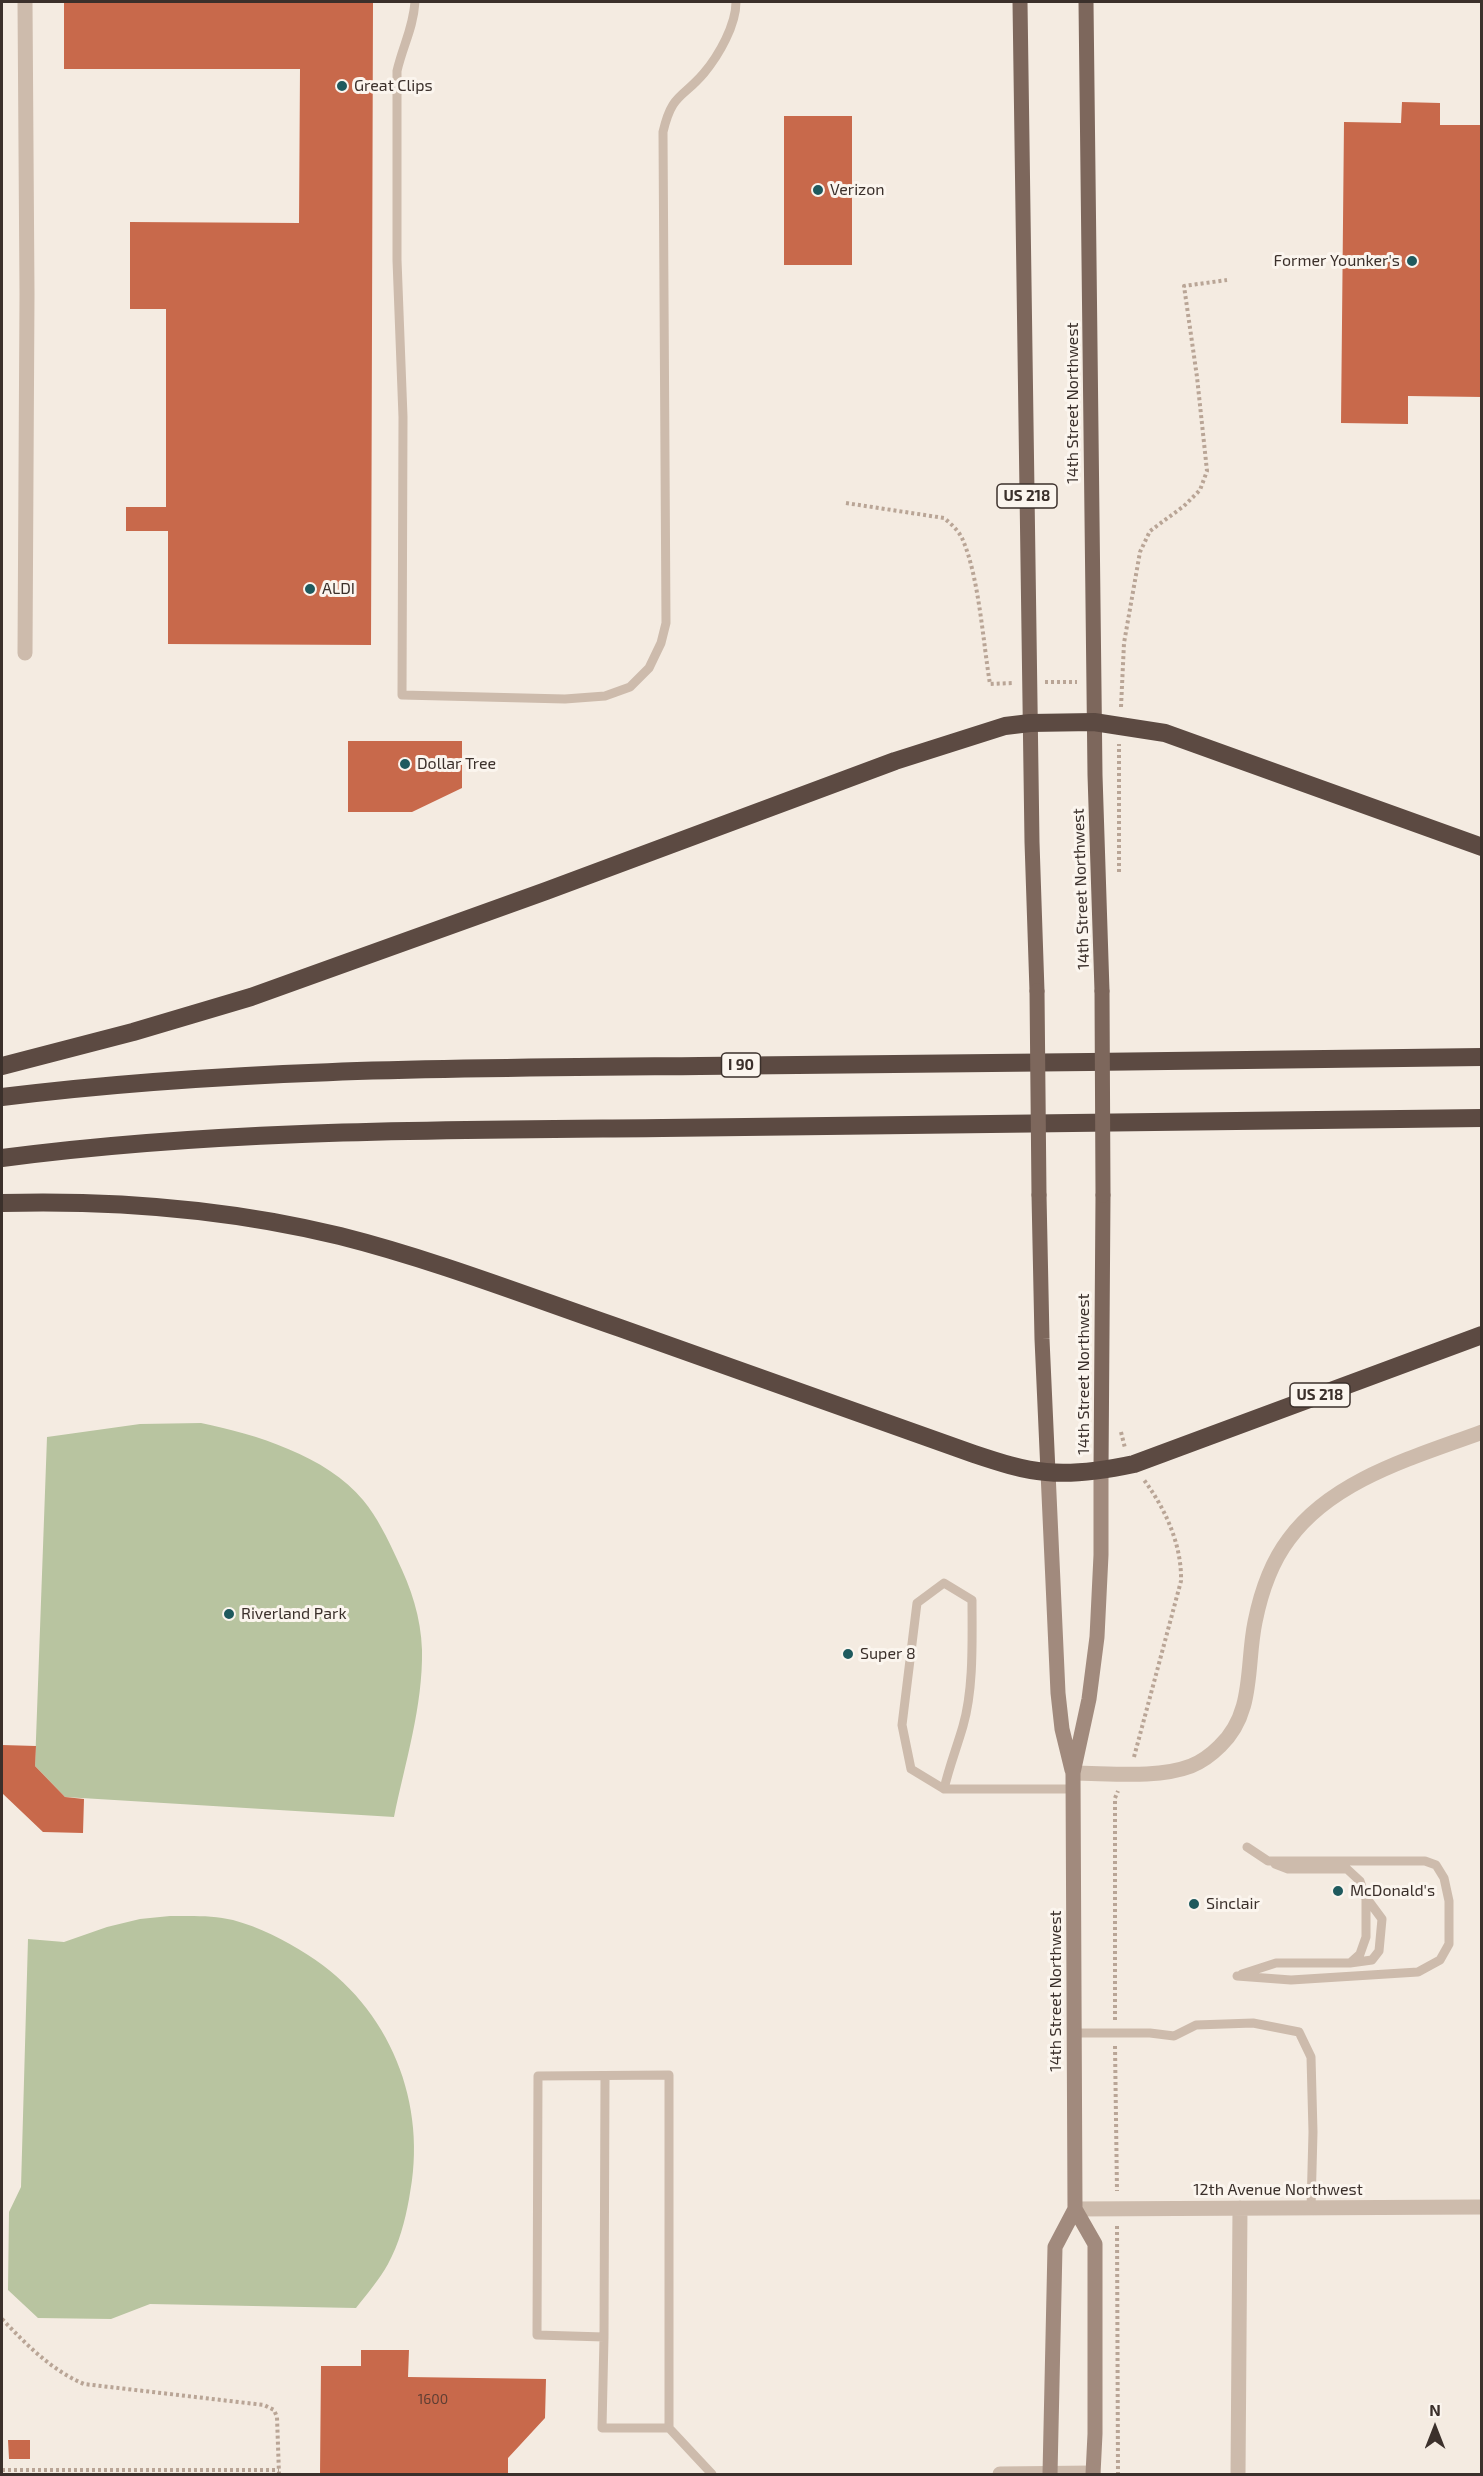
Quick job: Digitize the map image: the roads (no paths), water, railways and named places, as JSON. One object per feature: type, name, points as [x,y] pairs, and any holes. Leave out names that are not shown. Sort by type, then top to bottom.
[{"type":"highway","points":[[2,1066],[133,1032],[251,997],[546,891],[895,761],[1005,726],[1030,723],[1094,722],[1120,724],[1165,733],[1193,741],[1482,847]]},
{"type":"highway","name":"I 90","points":[[2,1096],[190,1078],[405,1069],[1482,1057]]},
{"type":"highway","points":[[2,1158],[107,1145],[245,1135],[1482,1118]]},
{"type":"highway","points":[[2,1203],[139,1204],[237,1216],[340,1237],[488,1282],[975,1455],[1011,1466],[1048,1472]]},
{"type":"highway","name":"US 218","points":[[1048,1472],[1101,1470],[1134,1464],[1482,1335]]},
{"type":"main road","name":"14th Street Northwest","points":[[1020,2],[1030,723],[1042,1339],[1058,1693],[1062,1729],[1073,1773]]},
{"type":"main road","name":"14th Street Northwest","points":[[1050,2473],[1055,2247],[1075,2209],[1072,1790],[1073,1773],[1089,1699],[1097,1637],[1101,1555],[1102,991],[1094,722],[1086,2]]},
{"type":"main road","name":"14th Street Northwest","points":[[1075,2209],[1095,2244],[1093,2474]]},
{"type":"street","points":[[25,2],[27,294],[25,653]]},
{"type":"street","points":[[1073,1773],[1159,1773],[1191,1766],[1212,1754],[1229,1737],[1242,1716],[1248,1689],[1254,1625],[1260,1595],[1272,1565],[1289,1538],[1310,1515],[1329,1500],[1369,1477],[1482,1432]]},
{"type":"street","name":"12th Avenue Northwest","points":[[1075,2209],[1482,2207]]},
{"type":"street","points":[[1238,2475],[1240,2208]]},
{"type":"street","points":[[1000,2475],[1093,2474]]},
{"type":"lane","points":[[415,2],[412,29],[401,53],[398,71],[397,260],[403,417],[402,695],[565,699],[605,696],[630,687],[649,668],[661,643],[666,623],[663,132],[667,114],[677,98],[704,74],[715,57],[736,14],[736,2]]},
{"type":"lane","points":[[944,1789],[949,1762],[963,1724],[973,1657],[972,1600],[944,1584],[916,1603],[902,1725],[911,1769],[944,1789],[1072,1790]]},
{"type":"lane","points":[[1247,1847],[1268,1861],[1288,1869],[1347,1869],[1360,1881],[1365,1896],[1366,1937],[1360,1954],[1350,1963]]},
{"type":"lane","points":[[1268,1861],[1425,1861],[1436,1865],[1444,1878],[1449,1901],[1449,1944],[1440,1960],[1418,1972],[1291,1980],[1236,1976],[1276,1963],[1350,1963],[1372,1960],[1379,1951],[1382,1919],[1365,1896]]},
{"type":"lane","points":[[1074,2033],[1174,2036],[1196,2025],[1253,2023],[1299,2032],[1311,2056],[1313,2132],[1311,2208]]},
{"type":"lane","points":[[604,2337],[537,2335],[538,2076],[669,2075],[669,2428],[712,2475]]},
{"type":"lane","points":[[605,2076],[602,2428],[669,2428]]},
{"type":"place","name":"Great Clips","points":[[342,86]]},
{"type":"place","name":"Verizon","points":[[818,190]]},
{"type":"place","name":"Former Younker's","points":[[1412,261]]},
{"type":"place","name":"ALDI","points":[[310,589]]},
{"type":"place","name":"Dollar Tree","points":[[405,764]]},
{"type":"place","name":"Riverland Park","points":[[229,1614]]},
{"type":"place","name":"Super 8","points":[[848,1654]]},
{"type":"place","name":"McDonald's","points":[[1338,1891]]},
{"type":"place","name":"Sinclair","points":[[1194,1904]]}]
